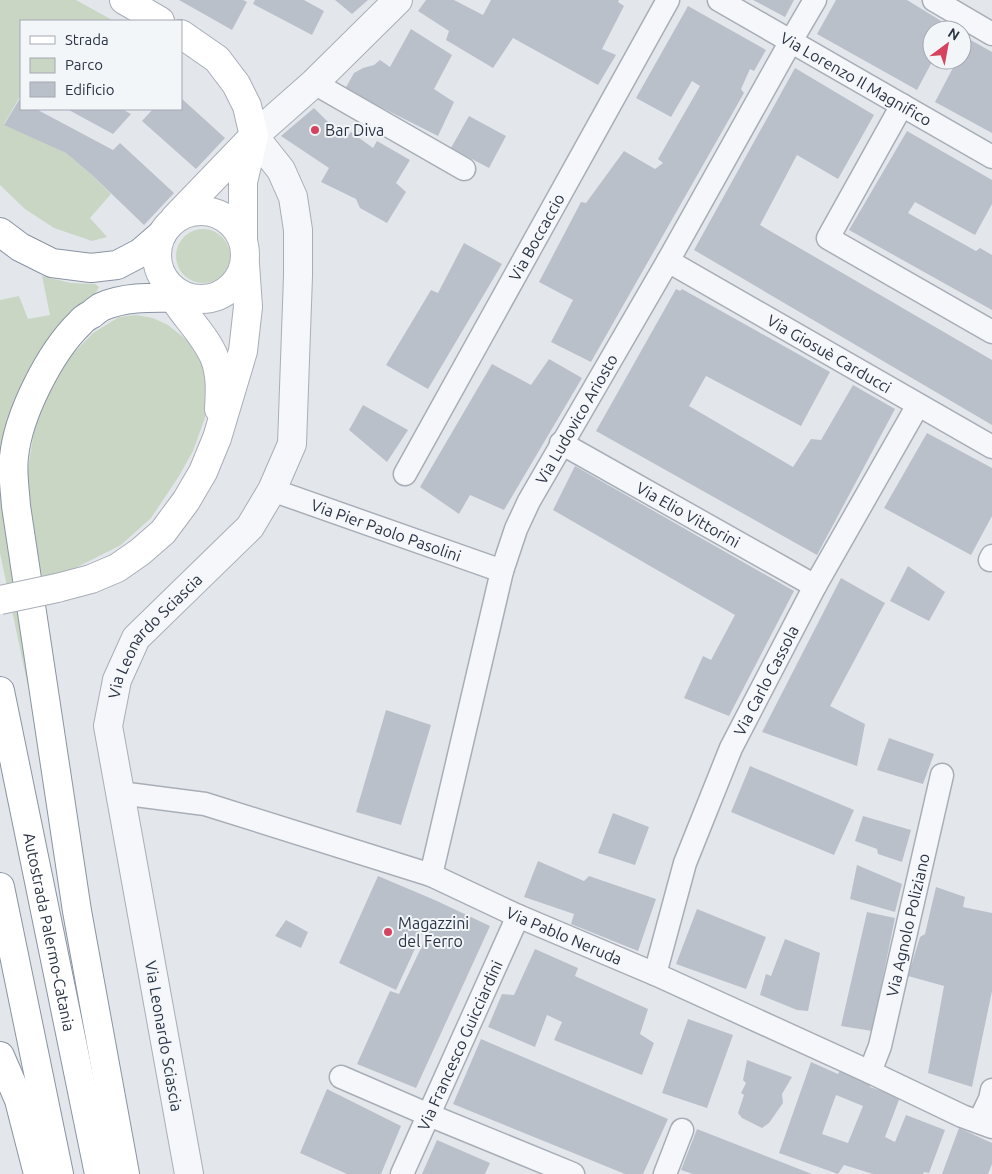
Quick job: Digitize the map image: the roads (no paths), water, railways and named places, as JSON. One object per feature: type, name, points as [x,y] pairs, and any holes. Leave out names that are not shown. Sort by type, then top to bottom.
[{"type":"main road","points":[[124,0],[158,20]]},
{"type":"main road","points":[[0,600],[91,580],[117,568],[140,552],[163,532],[186,501],[203,472],[217,438],[243,351],[248,307],[244,251],[243,182],[254,136],[247,106],[236,84],[217,59],[182,35]]},
{"type":"main road","points":[[0,232],[20,247],[52,264],[91,268],[116,265],[140,253],[254,136]]},
{"type":"main road","points":[[125,1174],[77,911],[16,506],[14,457],[26,408],[49,363],[80,322],[101,307],[129,299],[152,298],[174,291],[203,300],[218,297],[231,289],[241,276],[244,251],[235,226],[224,217],[211,212],[197,210],[183,214],[166,228],[158,245],[156,257],[158,268],[174,291],[207,344],[215,360],[220,380],[217,438]]},
{"type":"main road","name":"Autostrada Palermo-Catania","points":[[0,691],[99,1174]]},
{"type":"main road","points":[[0,886],[59,1174]]},
{"type":"main road","points":[[0,1056],[19,1100],[38,1174]]},
{"type":"street","points":[[254,136],[314,83],[398,0]]},
{"type":"street","name":"Via Boccaccio","points":[[405,474],[668,0]]},
{"type":"street","name":"Via Lorenzo Il Magnifico","points":[[720,0],[992,156]]},
{"type":"street","name":"Via Ludovico Ariosto","points":[[431,875],[502,571],[516,529],[561,443],[668,261],[815,0]]},
{"type":"street","points":[[934,0],[992,34]]},
{"type":"street","points":[[314,83],[464,169]]},
{"type":"street","points":[[902,105],[828,238],[992,332]]},
{"type":"street","name":"Via Leonardo Sciascia","points":[[189,1174],[108,726],[118,680],[136,638],[250,527],[272,490],[292,444],[298,230],[293,197],[282,170],[254,136]]},
{"type":"street","name":"Via Giosuè Carducci","points":[[668,261],[992,447]]},
{"type":"street","name":"Via Carlo Cassola","points":[[655,974],[685,864],[731,748],[815,586],[918,405]]},
{"type":"street","name":"Via Elio Vittorini","points":[[561,443],[815,586]]},
{"type":"street","name":"Via Pier Paolo Pasolini","points":[[272,490],[502,571]]},
{"type":"street","name":"Via Agnolo Poliziano","points":[[870,1072],[880,1046],[942,775]]},
{"type":"street","name":"Via Pablo Neruda","points":[[120,793],[205,804],[431,875],[518,916],[655,974],[962,1116],[986,1125]]},
{"type":"street","name":"Via Francesco Guicciardini","points":[[402,1174],[518,916]]},
{"type":"street","points":[[341,1077],[573,1174]]},
{"type":"street","points":[[986,1125],[992,1090]]},
{"type":"street","points":[[665,1174],[682,1130]]},
{"type":"place","name":"Bar Diva","points":[[315,130]]},
{"type":"place","name":"Magazzini del Ferro","points":[[388,932]]}]
